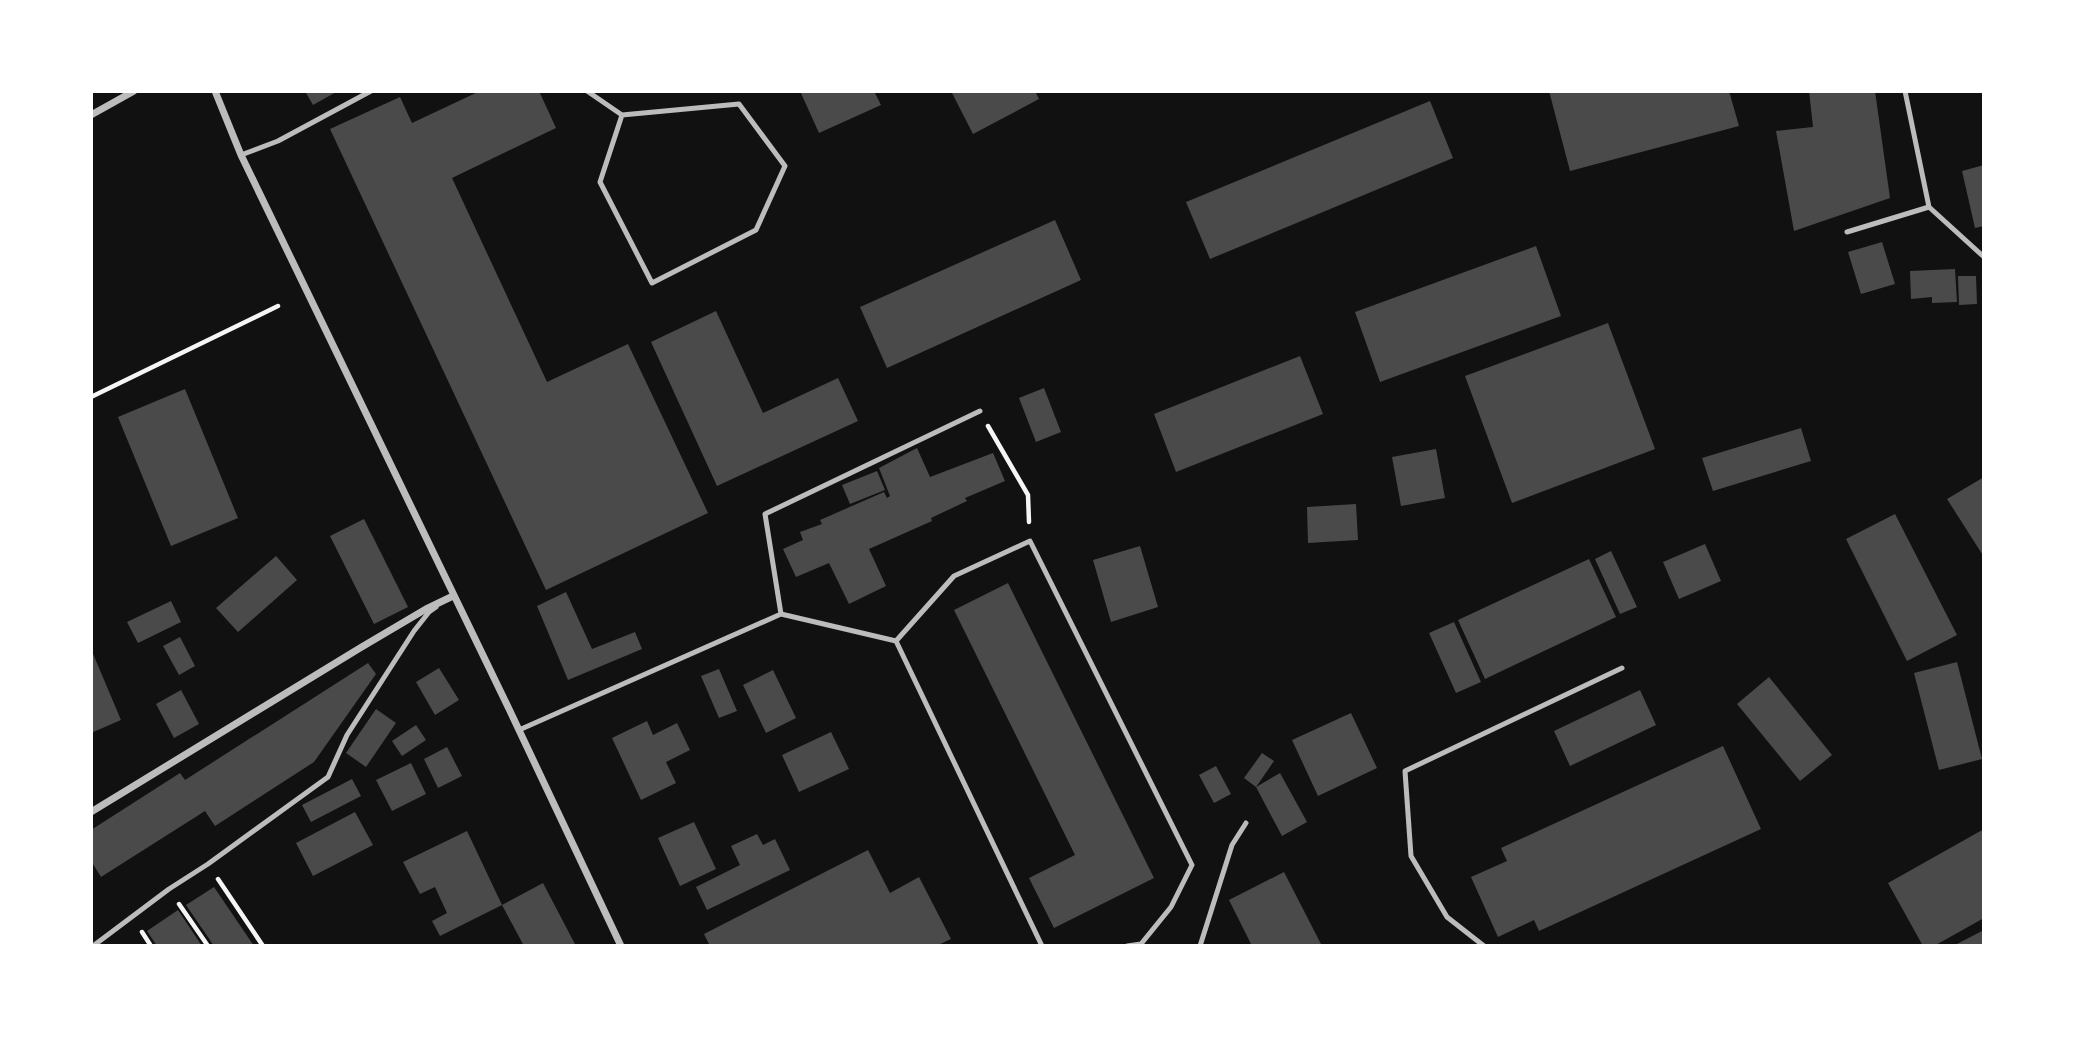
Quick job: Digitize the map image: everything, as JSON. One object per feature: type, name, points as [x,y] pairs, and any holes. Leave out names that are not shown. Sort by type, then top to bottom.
[{"type":"street","points":[[91,115],[134,91]]},
{"type":"street","points":[[215,91],[241,155],[621,946]]},
{"type":"street","points":[[91,812],[360,648],[453,596]]},
{"type":"lane","points":[[241,155],[278,141],[371,91]]},
{"type":"lane","points":[[587,91],[621,115],[738,104],[785,166],[756,230],[652,283],[600,182],[621,115]]},
{"type":"lane","points":[[1905,91],[1929,207],[1984,257]]},
{"type":"lane","points":[[1847,232],[1929,207]]},
{"type":"lane","points":[[781,614],[765,514],[980,411]]},
{"type":"lane","points":[[896,641],[954,576],[1030,541],[1192,865],[1171,907],[1141,944],[1127,946]]},
{"type":"lane","points":[[93,946],[328,777],[347,735],[414,631],[429,612],[453,596]]},
{"type":"lane","points":[[519,730],[781,614],[896,641]]},
{"type":"lane","points":[[896,641],[1042,946]]},
{"type":"lane","points":[[1484,946],[1447,917],[1411,856],[1405,771],[1622,668]]},
{"type":"lane","points":[[1200,946],[1232,845],[1246,823]]},
{"type":"path","points":[[91,397],[278,306]]},
{"type":"path","points":[[980,411],[1028,495],[1030,541]]},
{"type":"path","points":[[208,864],[263,946]]},
{"type":"path","points":[[169,889],[208,946]]},
{"type":"building","points":[[305,91],[338,91],[313,105]]},
{"type":"building","points":[[480,91],[539,91],[556,128],[452,178],[547,382],[628,344],[708,513],[546,590],[330,129],[400,97],[412,123]]},
{"type":"building","points":[[800,91],[874,91],[881,105],[819,133]]},
{"type":"building","points":[[951,91],[1035,91],[1039,99],[973,134]]},
{"type":"building","points":[[1549,91],[1729,91],[1739,126],[1570,171]]},
{"type":"building","points":[[1809,91],[1875,91],[1890,198],[1794,231],[1776,131],[1813,127]]},
{"type":"building","points":[[1430,101],[1453,158],[1210,259],[1186,202]]},
{"type":"building","points":[[1984,165],[1984,226],[1975,228],[1962,171]]},
{"type":"building","points":[[1055,220],[1081,280],[887,368],[860,307]]},
{"type":"building","points":[[1882,242],[1895,284],[1861,294],[1848,252]]},
{"type":"building","points":[[1536,246],[1561,316],[1380,382],[1355,312]]},
{"type":"building","points":[[1955,269],[1957,302],[1932,303],[1932,297],[1911,299],[1910,271]]},
{"type":"building","points":[[1958,276],[1976,276],[1977,304],[1959,305]]},
{"type":"building","points":[[716,311],[763,413],[838,378],[858,421],[717,486],[651,342]]},
{"type":"building","points":[[1608,323],[1655,449],[1512,503],[1465,376]]},
{"type":"building","points":[[1300,356],[1323,414],[1176,472],[1154,414]]},
{"type":"building","points":[[1044,388],[1061,432],[1036,442],[1019,398]]},
{"type":"building","points":[[185,389],[238,518],[171,546],[118,417]]},
{"type":"building","points":[[1801,428],[1811,461],[1713,491],[1702,458]]},
{"type":"building","points":[[917,448],[930,477],[993,453],[1005,481],[965,498],[967,501],[931,518],[932,521],[869,549],[886,586],[849,604],[829,563],[796,577],[783,549],[803,540],[800,532],[822,524],[820,520],[884,492],[887,498],[890,496],[879,468]]},
{"type":"building","points":[[1436,449],[1445,498],[1401,506],[1392,457]]},
{"type":"building","points":[[877,471],[885,490],[850,504],[842,485]]},
{"type":"building","points":[[1984,477],[1984,557],[1947,499]]},
{"type":"building","points":[[1356,504],[1358,540],[1308,543],[1307,507]]},
{"type":"building","points":[[1895,514],[1957,635],[1907,661],[1846,539]]},
{"type":"building","points":[[364,519],[408,607],[374,624],[330,536]]},
{"type":"building","points":[[1705,544],[1721,581],[1679,599],[1663,562]]},
{"type":"building","points":[[1140,546],[1158,607],[1111,622],[1093,560]]},
{"type":"building","points":[[1611,551],[1637,607],[1620,614],[1595,559]]},
{"type":"building","points":[[276,556],[297,580],[238,632],[216,608]]},
{"type":"building","points":[[1589,559],[1616,617],[1485,679],[1458,620]]},
{"type":"building","points":[[1008,583],[1154,878],[1054,928],[1029,878],[1075,855],[954,610]]},
{"type":"building","points":[[566,592],[592,649],[635,632],[642,649],[568,680],[537,606]]},
{"type":"building","points":[[171,601],[181,622],[138,643],[127,622]]},
{"type":"building","points":[[1454,622],[1481,682],[1456,693],[1429,633]]},
{"type":"building","points":[[180,637],[195,666],[179,675],[163,646]]},
{"type":"building","points":[[91,649],[121,720],[91,733]]},
{"type":"building","points":[[1957,662],[1982,759],[1939,770],[1914,673]]},
{"type":"building","points":[[368,663],[376,674],[314,762],[215,826],[205,811],[101,877],[91,861],[91,830],[180,773],[185,780]]},
{"type":"building","points":[[439,668],[459,700],[435,715],[416,682]]},
{"type":"building","points":[[719,669],[737,711],[719,718],[701,676]]},
{"type":"building","points":[[773,670],[796,718],[766,733],[743,685]]},
{"type":"building","points":[[1769,677],[1832,755],[1800,781],[1737,704]]},
{"type":"building","points":[[181,690],[199,724],[174,738],[156,704]]},
{"type":"building","points":[[1640,690],[1656,725],[1570,766],[1554,731]]},
{"type":"building","points":[[376,709],[396,723],[366,767],[346,753]]},
{"type":"building","points":[[1351,713],[1377,768],[1318,796],[1292,740]]},
{"type":"building","points":[[647,721],[653,735],[677,723],[690,750],[666,762],[676,783],[641,800],[612,738]]},
{"type":"building","points":[[416,725],[426,740],[402,756],[392,741]]},
{"type":"building","points":[[831,732],[849,769],[799,792],[782,755]]},
{"type":"building","points":[[1723,746],[1761,829],[1539,931],[1534,920],[1498,937],[1471,877],[1507,861],[1501,848]]},
{"type":"building","points":[[447,747],[462,776],[438,788],[424,759]]},
{"type":"building","points":[[1262,753],[1274,761],[1256,787],[1244,778]]},
{"type":"building","points":[[411,763],[426,794],[392,811],[376,780]]},
{"type":"building","points":[[1216,766],[1231,794],[1214,803],[1199,775]]},
{"type":"building","points":[[1280,773],[1307,822],[1282,836],[1256,787]]},
{"type":"building","points":[[352,779],[361,796],[311,822],[302,805]]},
{"type":"building","points":[[355,812],[373,845],[313,876],[296,843]]},
{"type":"building","points":[[694,822],[716,869],[680,886],[658,838]]},
{"type":"building","points":[[1984,829],[1984,918],[1934,946],[1923,946],[1888,883]]},
{"type":"building","points":[[467,831],[502,905],[440,936],[432,921],[447,913],[435,887],[420,894],[403,862]]},
{"type":"building","points":[[757,834],[763,845],[775,839],[790,870],[707,910],[696,887],[740,865],[731,846]]},
{"type":"building","points":[[868,850],[890,893],[919,877],[951,939],[936,946],[710,946],[704,934]]},
{"type":"building","points":[[1284,872],[1322,946],[1252,946],[1229,900]]},
{"type":"building","points":[[543,883],[576,946],[524,946],[502,905]]},
{"type":"building","points":[[214,887],[254,946],[214,946],[186,905]]},
{"type":"building","points":[[178,910],[202,946],[157,946],[147,931]]},
{"type":"building","points":[[1984,930],[1984,946],[1953,946]]}]
